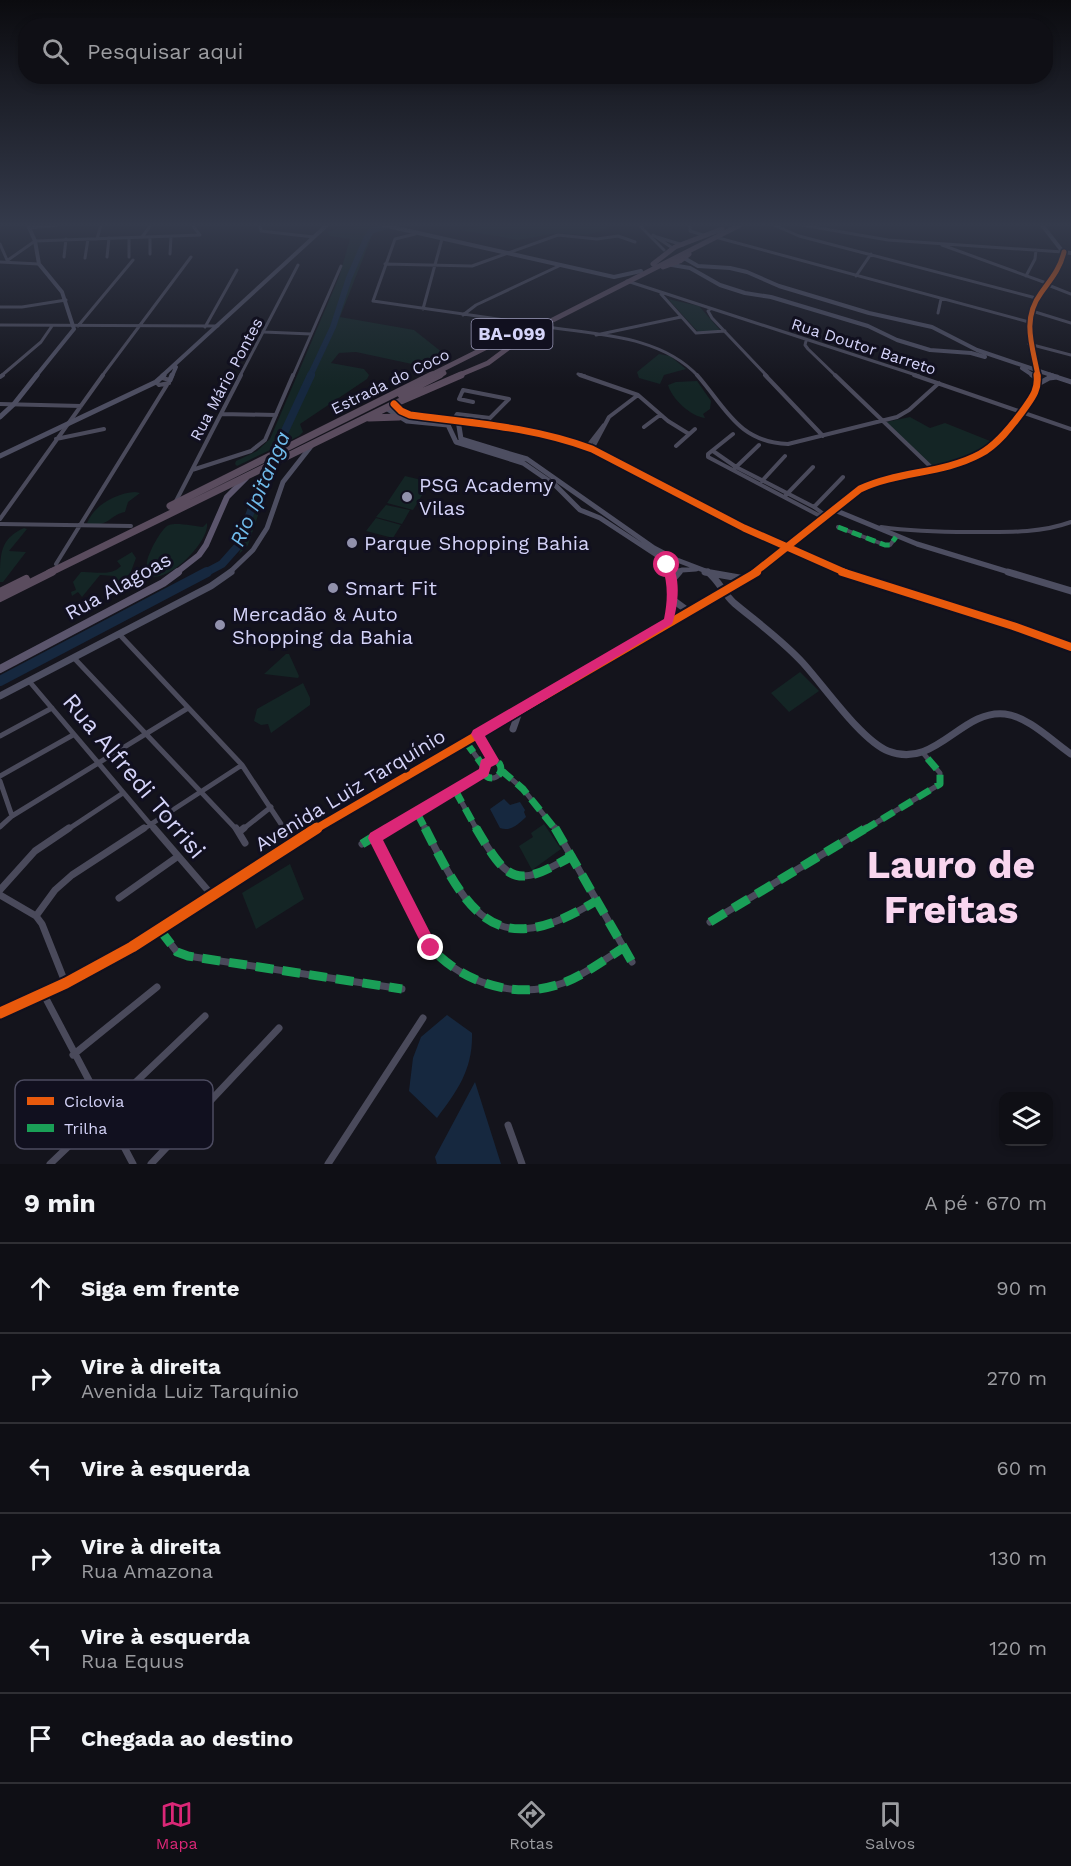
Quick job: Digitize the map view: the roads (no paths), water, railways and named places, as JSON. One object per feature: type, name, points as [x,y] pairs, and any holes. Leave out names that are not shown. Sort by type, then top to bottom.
[{"type":"highway","name":"Estrada do Coco","points":[[175,504],[623,279]]},
{"type":"highway","name":"Estrada do Coco","points":[[246,478],[394,404],[476,369],[503,354],[523,336],[540,326],[630,279]]},
{"type":"highway","points":[[488,346],[483,352],[486,356],[503,354]]},
{"type":"highway","points":[[463,359],[481,358],[482,362],[476,369]]},
{"type":"highway","points":[[386,408],[388,402],[437,378],[444,372],[444,368]]},
{"type":"highway","points":[[368,418],[402,419]]},
{"type":"highway","name":"BA-099","points":[[1,592],[246,478]]},
{"type":"highway","name":"BA-099","points":[[1,592],[175,504]]},
{"type":"main road","name":"Rua Alagoas","points":[[0,669],[162,583],[187,567],[206,545],[227,496],[246,478]]},
{"type":"street","points":[[52,279],[61,289],[76,326]]},
{"type":"street","points":[[0,417],[14,404],[114,279]]},
{"type":"street","points":[[0,519],[65,426],[175,279]]},
{"type":"street","points":[[205,327],[232,279]]},
{"type":"street","points":[[158,384],[268,279]]},
{"type":"street","name":"Rua Mário Pontes","points":[[175,504],[291,279]]},
{"type":"street","points":[[192,470],[256,448],[265,440],[335,279]]},
{"type":"street","points":[[380,279],[373,300],[375,303],[533,324]]},
{"type":"street","points":[[423,309],[431,279]]},
{"type":"street","points":[[463,315],[476,305],[531,279]]},
{"type":"street","points":[[613,284],[614,279]]},
{"type":"street","points":[[710,279],[745,293],[771,297],[877,329],[897,340],[930,350],[983,354],[1071,382]]},
{"type":"street","points":[[766,279],[779,286],[879,316],[927,325],[983,354],[1022,368],[1036,370]]},
{"type":"street","points":[[868,279],[1029,322]]},
{"type":"street","points":[[966,279],[1036,298]]},
{"type":"street","points":[[1034,279],[1071,294]]},
{"type":"street","points":[[1038,382],[1029,344],[1029,322],[1036,298],[1053,279]]},
{"type":"street","name":"Rua Doutor Barreto","points":[[627,281],[1024,411],[1071,429]]},
{"type":"street","points":[[661,294],[694,331],[700,334],[725,331]]},
{"type":"street","points":[[938,313],[941,299]]},
{"type":"street","points":[[0,307],[22,307],[66,300]]},
{"type":"street","points":[[818,311],[814,303],[829,301],[837,307],[836,310],[824,313]]},
{"type":"street","points":[[710,309],[709,313],[725,331],[823,436]]},
{"type":"street","points":[[1032,311],[1071,323]]},
{"type":"street","points":[[595,335],[681,317]]},
{"type":"street","points":[[0,325],[218,326]]},
{"type":"street","points":[[0,330],[6,325]]},
{"type":"street","points":[[0,376],[41,342],[52,326]]},
{"type":"street","points":[[540,326],[641,344],[676,357],[693,372],[740,427],[759,438],[783,445],[883,421],[909,410],[939,383]]},
{"type":"street","points":[[264,332],[310,334]]},
{"type":"street","points":[[806,341],[805,345],[808,349],[933,470]]},
{"type":"street","points":[[958,352],[965,348],[962,342]]},
{"type":"street","points":[[1029,344],[1071,355]]},
{"type":"street","points":[[1014,362],[1027,362],[1033,358]]},
{"type":"street","points":[[56,564],[163,393],[177,364]]},
{"type":"street","points":[[1022,368],[1038,382]]},
{"type":"street","points":[[578,374],[638,394],[660,415],[689,434]]},
{"type":"street","points":[[162,378],[167,377],[169,382]]},
{"type":"street","points":[[1038,382],[1057,377]]},
{"type":"street","points":[[0,456],[158,384],[169,382]]},
{"type":"street","name":"Avenida Luiz Tarquínio","points":[[0,1013],[66,983],[160,930],[211,894],[293,842],[669,621],[745,579],[788,547],[832,509],[867,485],[933,470],[977,457],[987,451],[1009,430],[1024,411],[1034,397],[1038,382]]},
{"type":"street","points":[[158,384],[163,393]]},
{"type":"street","points":[[473,402],[459,399],[463,390],[509,399],[490,418],[457,414],[456,420],[461,431],[461,439],[528,459],[660,550],[699,569],[745,579]]},
{"type":"street","points":[[590,448],[614,411],[638,394]]},
{"type":"street","points":[[0,404],[81,406]]},
{"type":"street","points":[[394,404],[410,415],[528,429],[590,448],[810,559],[869,581],[981,614],[1071,647]]},
{"type":"street","points":[[386,408],[402,419],[448,424],[456,441],[460,444],[523,463],[555,485],[587,513],[600,518],[661,558],[670,570],[672,581],[673,600],[669,621]]},
{"type":"street","points":[[221,414],[276,415]]},
{"type":"street","points":[[402,419],[410,415]]},
{"type":"street","points":[[644,427],[660,415]]},
{"type":"street","points":[[461,431],[468,422]]},
{"type":"street","points":[[56,439],[104,429]]},
{"type":"street","points":[[676,446],[695,429]]},
{"type":"street","points":[[734,434],[708,454],[708,457],[762,481],[773,489]]},
{"type":"street","points":[[0,696],[211,586],[239,566],[267,528],[283,482],[312,445]]},
{"type":"street","points":[[734,468],[759,445]]},
{"type":"street","points":[[762,481],[785,456]]},
{"type":"street","points":[[787,495],[813,467]]},
{"type":"street","points":[[734,468],[814,507],[824,516]]},
{"type":"street","points":[[814,507],[843,477]]},
{"type":"street","points":[[787,495],[801,506],[824,516]]},
{"type":"street","points":[[572,502],[575,498],[582,496]]},
{"type":"street","points":[[801,506],[806,503]]},
{"type":"street","points":[[587,513],[592,513],[596,507]]},
{"type":"street","points":[[832,509],[896,537],[1071,591]]},
{"type":"street","points":[[875,526],[922,533],[1012,532],[1051,528],[1071,522]]},
{"type":"street","points":[[0,524],[131,526]]},
{"type":"street","points":[[838,527],[885,545],[890,545],[896,537]]},
{"type":"street","points":[[672,581],[675,574],[682,570],[699,569]]},
{"type":"street","points":[[708,572],[726,590],[731,599],[790,650],[876,743],[897,754],[907,756],[923,753],[985,717],[1004,714],[1022,721],[1071,754]]},
{"type":"street","points":[[720,583],[717,595],[731,599]]},
{"type":"street","points":[[673,600],[688,611]]},
{"type":"street","points":[[120,635],[242,765],[272,807],[293,842]]},
{"type":"street","points":[[74,658],[145,736],[239,832],[245,843]]},
{"type":"street","name":"Rua Alfredi Torrisi","points":[[29,681],[177,857],[211,894]]},
{"type":"street","points":[[0,735],[52,708]]},
{"type":"street","points":[[0,826],[12,816],[188,708]]},
{"type":"street","points":[[513,729],[520,708]]},
{"type":"street","points":[[477,734],[493,760],[500,764],[501,770],[530,797],[558,833],[632,962]]},
{"type":"street","points":[[0,776],[73,735]]},
{"type":"street","points":[[465,741],[484,769],[494,777],[501,770]]},
{"type":"street","points":[[710,922],[940,784],[940,773],[923,753]]},
{"type":"street","points":[[362,844],[455,790],[484,769],[487,762],[493,760]]},
{"type":"street","points":[[36,916],[62,882],[242,765]]},
{"type":"street","points":[[0,781],[12,816]]},
{"type":"street","points":[[455,790],[497,860],[514,875],[532,876],[572,856]]},
{"type":"street","points":[[0,890],[35,851],[123,793]]},
{"type":"street","points":[[239,832],[272,807]]},
{"type":"street","points":[[417,813],[460,894],[476,914],[488,923],[505,928],[528,930],[549,926],[596,901]]},
{"type":"street","points":[[375,838],[431,948],[448,966],[467,977],[489,984],[516,988],[537,988],[560,984],[622,948]]},
{"type":"street","points":[[119,898],[177,857]]},
{"type":"street","points":[[0,895],[36,916],[42,924],[66,983]]},
{"type":"street","points":[[160,930],[177,952],[188,956],[402,989]]},
{"type":"street","points":[[74,1055],[158,987]]},
{"type":"street","points":[[43,993],[87,1080]]},
{"type":"street","points":[[140,1080],[205,1016]]},
{"type":"street","points":[[328,1164],[423,1018]]},
{"type":"street","points":[[213,1098],[279,1028]]},
{"type":"street","points":[[508,1125],[522,1164]]},
{"type":"street","points":[[50,1164],[66,1149]]},
{"type":"street","points":[[125,1149],[133,1164]]},
{"type":"street","points":[[151,1164],[165,1149]]},
{"type":"water","points":[[504,799],[510,805],[520,802],[526,817],[508,829],[500,828],[490,809]]},
{"type":"water","points":[[447,1015],[472,1033],[472,1046],[463,1078],[437,1118],[409,1091],[413,1058],[421,1037]]},
{"type":"water","points":[[475,1082],[501,1164],[437,1164],[435,1157]]},
{"type":"waterway","name":"Rio Ipitanga","points":[[310,376],[333,327],[349,279]]},
{"type":"waterway","name":"Rio Ipitanga","points":[[205,573],[222,564],[238,546],[263,478],[311,375]]},
{"type":"waterway","name":"Rio Ipitanga","points":[[0,681],[207,572]]},
{"type":"place","name":"PSG Academy Vilas","points":[[407,497]]},
{"type":"place","name":"Parque Shopping Bahia","points":[[352,543]]},
{"type":"place","name":"Smart Fit","points":[[333,588]]},
{"type":"place","name":"Mercadão & Auto Shopping da Bahia","points":[[220,625]]},
{"type":"district","name":"Lauro de Freitas","points":[[951,886]]}]
